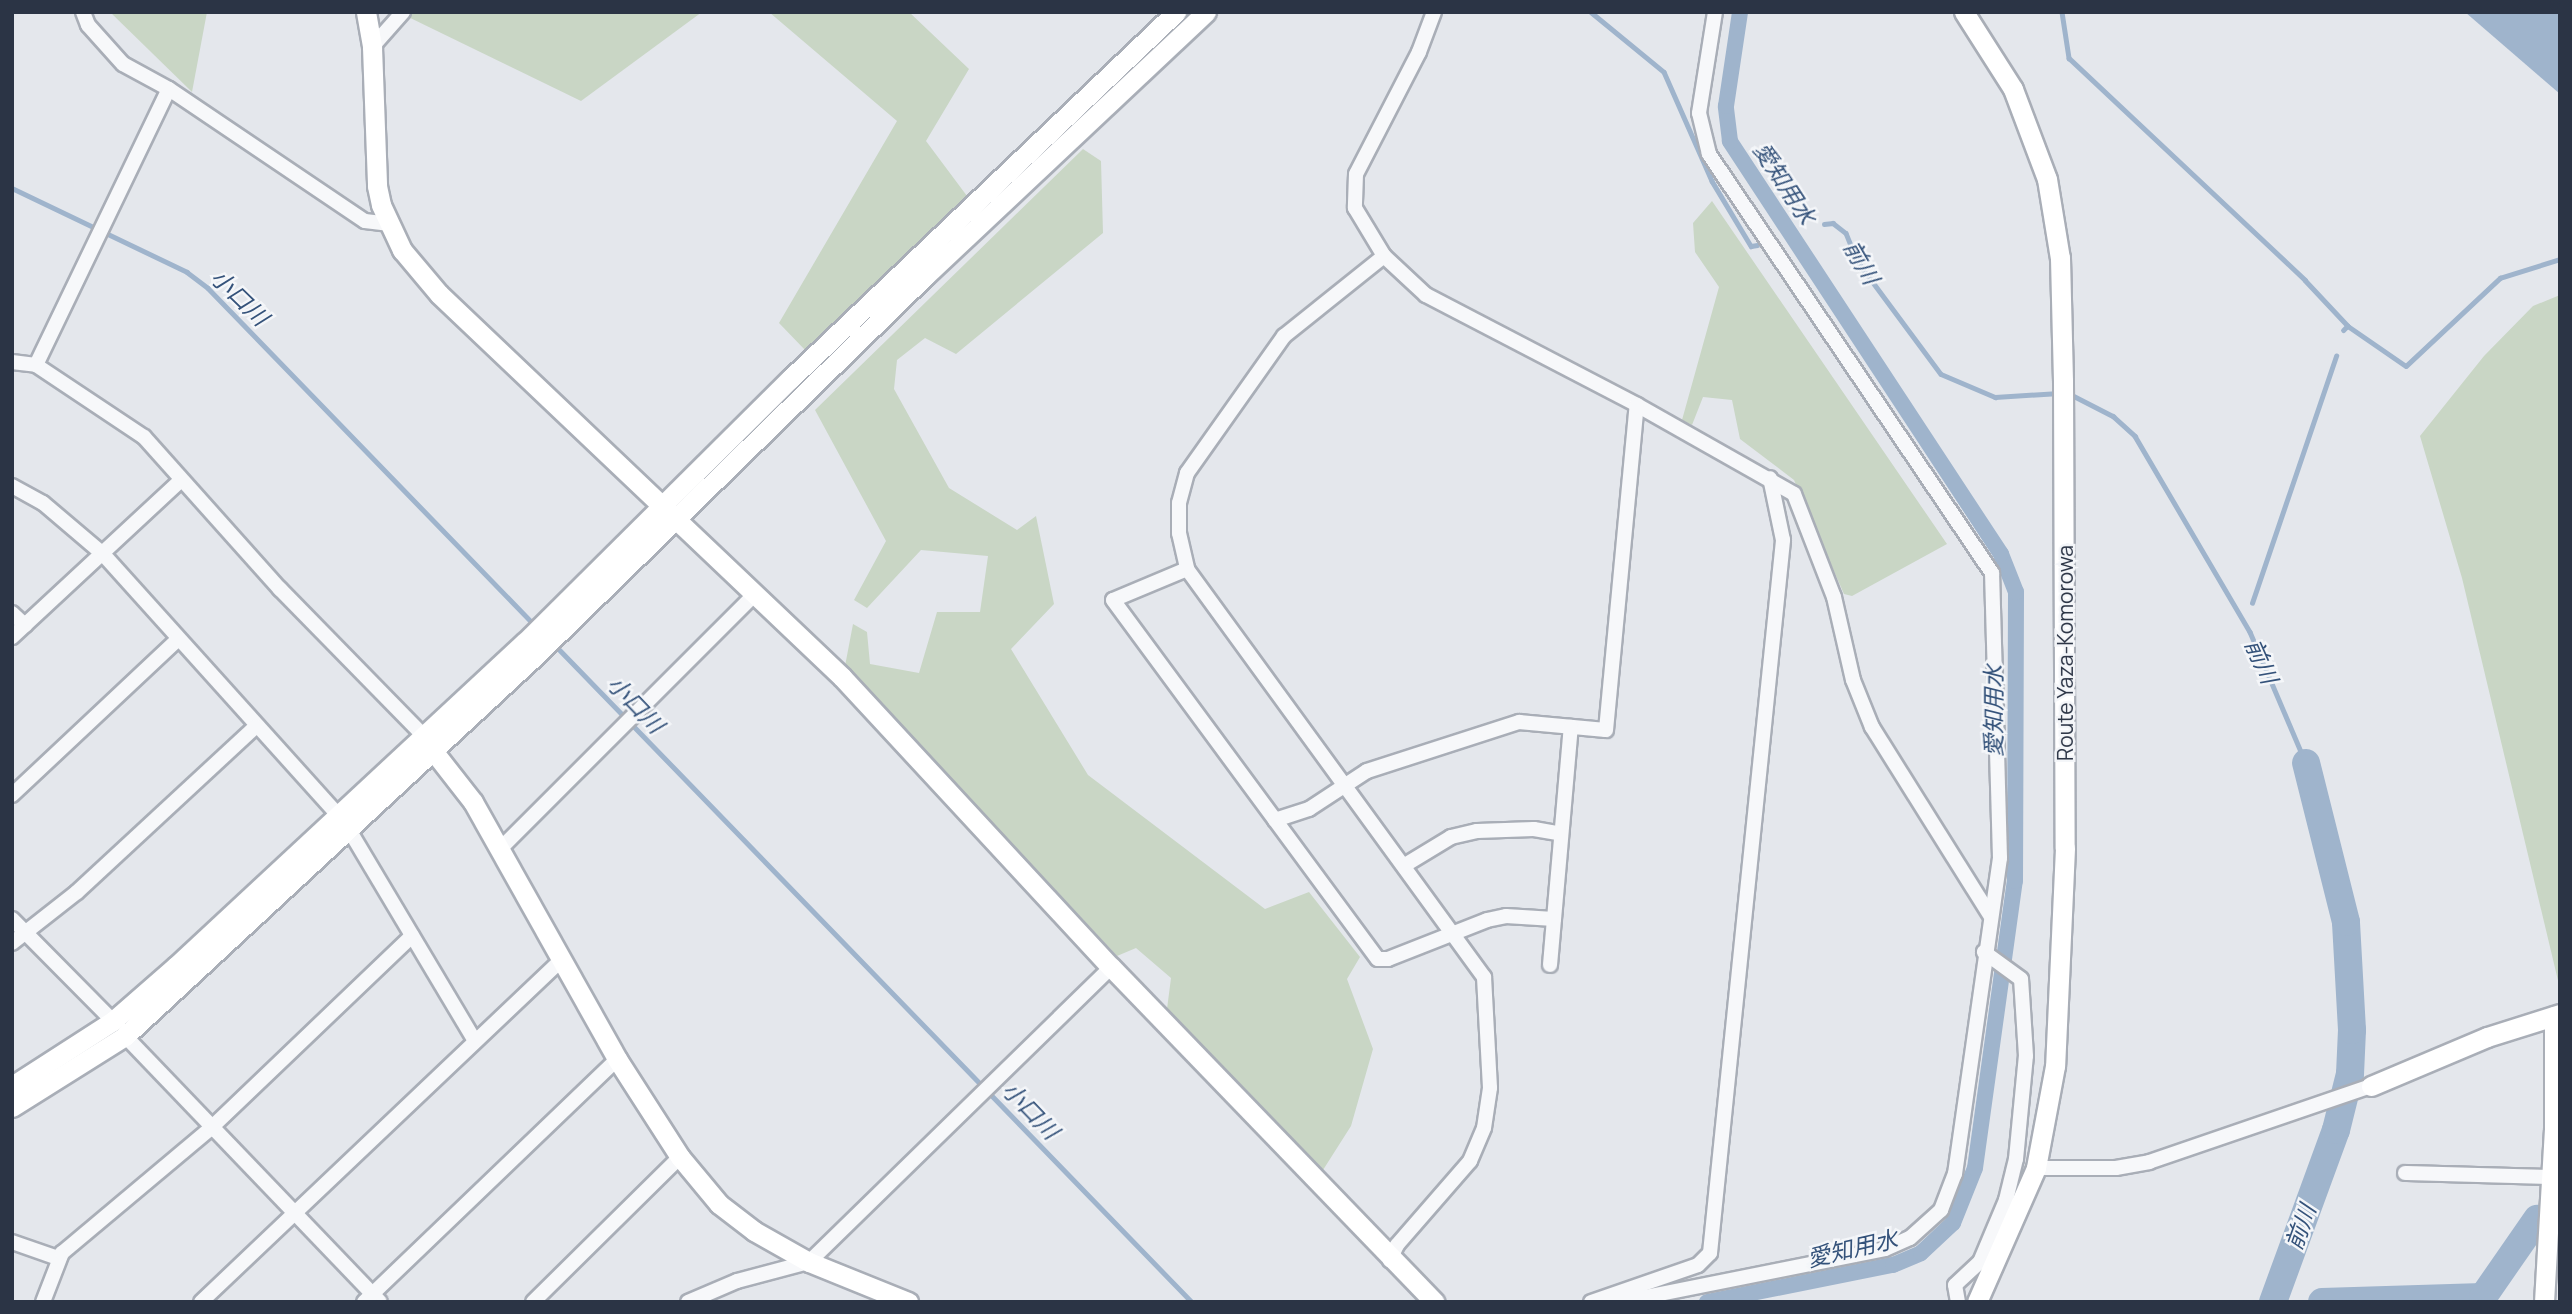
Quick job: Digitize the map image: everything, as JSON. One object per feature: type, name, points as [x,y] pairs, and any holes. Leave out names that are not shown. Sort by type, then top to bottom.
[{"type":"street","points":[[83,12],[88,25],[122,64],[169,89],[365,221],[388,224]]},
{"type":"street","points":[[366,12],[372,47],[377,186],[388,224],[402,250],[439,294],[842,677],[1111,967],[1390,1260],[1435,1302]]},
{"type":"street","points":[[372,47],[403,12]]},
{"type":"street","points":[[669,515],[790,380],[1176,12]]},
{"type":"street","points":[[343,821],[434,752],[530,649],[669,515],[1206,12]]},
{"type":"street","points":[[1434,12],[1419,52],[1356,174],[1355,208],[1384,256],[1426,295],[1637,405],[1794,494],[1834,597],[1853,680],[1872,727],[1990,915]]},
{"type":"street","points":[[1620,1302],[1885,1249],[1928,1224],[1941,1210],[1955,1174],[1984,953],[2000,858],[1992,573],[1709,154],[1699,113],[1714,12]]},
{"type":"street","name":"Route Yaza-Komorowa","points":[[1964,12],[2012,89],[2047,178],[2060,258],[2063,381],[2065,848],[2055,1066],[2036,1168],[1977,1302]]},
{"type":"street","points":[[36,365],[169,89]]},
{"type":"street","points":[[1384,256],[1284,335],[1187,473],[1179,503],[1179,533],[1187,569],[1343,787],[1405,865],[1484,977],[1489,1108],[1470,1161],[1397,1245],[1390,1260]]},
{"type":"street","points":[[12,362],[36,365],[144,437],[181,480],[422,734]]},
{"type":"street","points":[[1275,820],[1309,809],[1367,771],[1519,722],[1606,730],[1637,405]]},
{"type":"street","points":[[1591,1302],[1698,1265],[1710,1254],[1783,540],[1770,478]]},
{"type":"street","points":[[12,637],[181,480]]},
{"type":"street","points":[[12,486],[43,503],[103,554],[255,727],[343,821],[475,1041]]},
{"type":"street","points":[[1187,569],[1113,600],[1378,959],[1388,959],[1506,916],[1554,919]]},
{"type":"street","points":[[500,849],[755,594]]},
{"type":"street","points":[[12,613],[25,625]]},
{"type":"street","points":[[12,795],[177,640]]},
{"type":"street","points":[[12,1107],[119,1028],[343,821],[422,734],[530,649]]},
{"type":"street","points":[[12,943],[26,934],[255,727]]},
{"type":"street","points":[[1550,965],[1571,727]]},
{"type":"street","points":[[434,752],[454,772],[500,849],[617,1059],[680,1157],[719,1204],[754,1231],[809,1262],[904,1301]]},
{"type":"street","points":[[1405,865],[1451,837],[1477,831],[1534,829],[1561,834]]},
{"type":"street","points":[[12,919],[119,1028],[373,1299],[617,1059]]},
{"type":"street","points":[[43,1302],[58,1258],[211,1128],[412,936]]},
{"type":"street","points":[[1958,1302],[1955,1285],[1980,1262],[2006,1200],[2016,1159],[2026,1056],[2021,979],[1984,953]]},
{"type":"street","points":[[201,1302],[562,959]]},
{"type":"street","points":[[688,1302],[737,1281],[809,1262],[1111,967]]},
{"type":"street","points":[[2036,1168],[2083,1170],[2149,1161],[2344,1096],[2487,1037],[2557,1015],[2554,1187],[2544,1302]]},
{"type":"street","points":[[12,1086],[119,1028]]},
{"type":"street","points":[[533,1302],[680,1157]]},
{"type":"street","points":[[2405,1173],[2554,1187]]},
{"type":"street","points":[[12,1242],[58,1258]]},
{"type":"green space","points":[[110,12],[207,12],[192,92]]},
{"type":"green space","points":[[398,12],[702,12],[581,101]]},
{"type":"green space","points":[[769,12],[909,12],[969,69],[926,141],[967,196],[806,351],[779,323],[897,121]]},
{"type":"green space","points":[[1083,149],[1101,161],[1103,233],[956,354],[925,338],[897,360],[894,389],[949,488],[1017,530],[1036,516],[1054,604],[1011,649],[1088,775],[1265,909],[1309,892],[1360,957],[1347,979],[1373,1049],[1351,1126],[1323,1170],[1167,1009],[1171,978],[1136,948],[1117,956],[845,666],[853,624],[867,632],[870,664],[919,673],[937,612],[980,612],[988,556],[921,550],[867,608],[854,600],[886,541],[815,410]]},
{"type":"green space","points":[[1712,201],[1947,544],[1852,596],[1844,594],[1794,480],[1740,439],[1732,400],[1703,397],[1692,425],[1682,420],[1719,287],[1695,252],[1693,223]]},
{"type":"green space","points":[[2560,295],[2560,989],[2462,578],[2420,436],[2484,356],[2533,306]]},
{"type":"water","points":[[2465,12],[2560,12],[2560,94]]},
{"type":"waterway","name":"前川","points":[[1591,12],[1664,72],[1712,181],[1751,246],[1757,245]]},
{"type":"waterway","name":"愛知用水","points":[[1707,1302],[1893,1265],[1921,1253],[1953,1223],[1975,1168],[2015,881],[2016,592],[2001,554],[1730,141],[1726,106],[1740,12]]},
{"type":"waterway","points":[[2062,12],[2069,58],[2305,280],[2348,326],[2344,330]]},
{"type":"waterway","name":"小口川","points":[[12,188],[187,272],[208,288],[534,624]]},
{"type":"waterway","name":"前川","points":[[1824,224],[1833,223],[1846,233],[1858,262],[1941,374],[1995,397],[2059,393]]},
{"type":"waterway","points":[[2348,326],[2406,366],[2500,278],[2560,259]]},
{"type":"waterway","points":[[2252,603],[2336,356]]},
{"type":"waterway","name":"前川","points":[[2068,393],[2113,416],[2135,436],[2250,632],[2306,763]]},
{"type":"waterway","name":"小口川","points":[[555,645],[1192,1302]]},
{"type":"waterway","name":"前川","points":[[2273,1302],[2336,1130],[2350,1074],[2352,1030],[2346,922],[2306,763]]},
{"type":"waterway","points":[[2322,1302],[2483,1297],[2537,1219]]}]
